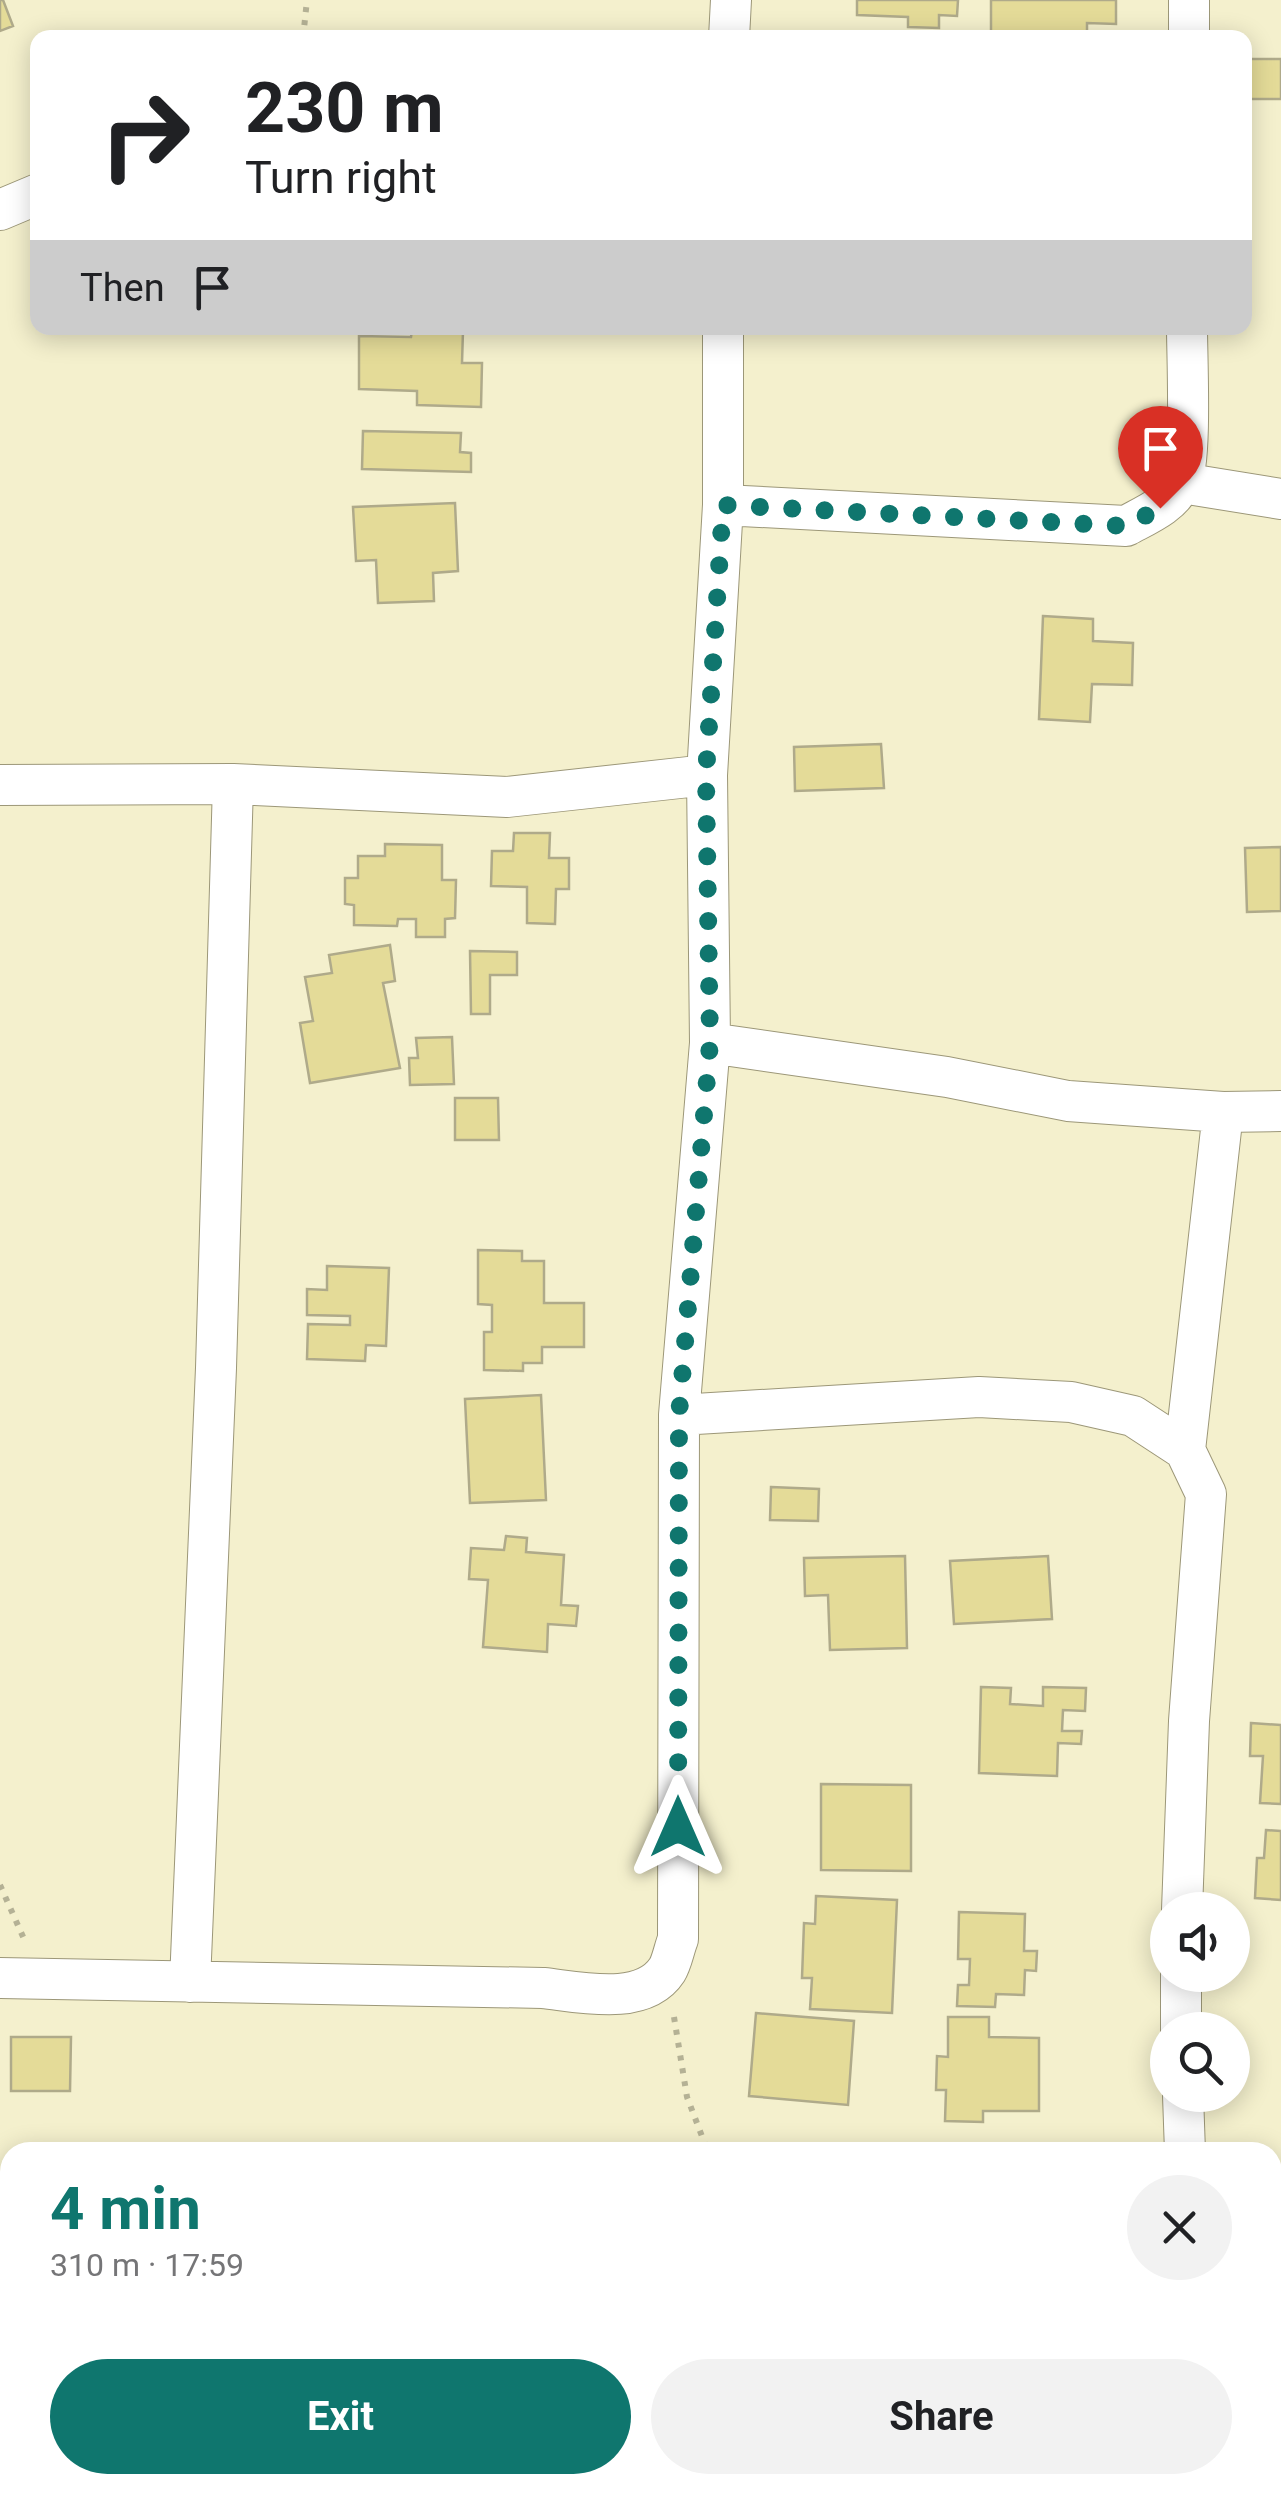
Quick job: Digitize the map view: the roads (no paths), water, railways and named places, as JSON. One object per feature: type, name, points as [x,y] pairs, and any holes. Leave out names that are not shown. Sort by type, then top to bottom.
[{"type":"street","points":[[730,30],[732,0]]},
{"type":"street","points":[[1189,0],[1189,30]]},
{"type":"street","points":[[0,210],[30,197]]},
{"type":"street","points":[[0,1978],[543,1988],[602,1994],[644,1990],[666,1971],[678,1939],[679,1415],[710,1043],[706,774],[723,505],[723,335]]},
{"type":"street","points":[[723,505],[1126,526],[1160,508],[1182,483],[1187,335]]},
{"type":"street","points":[[1182,483],[1281,499]]},
{"type":"street","points":[[0,785],[232,784],[507,797],[706,774]]},
{"type":"street","points":[[190,1982],[216,1368],[232,784]]},
{"type":"street","points":[[710,1043],[948,1077],[1068,1102],[1222,1112],[1281,1111]]},
{"type":"street","points":[[1183,1892],[1189,1720],[1206,1494],[1186,1450],[1222,1112]]},
{"type":"street","points":[[679,1415],[979,1397],[1071,1402],[1134,1416],[1186,1450]]},
{"type":"street","points":[[1184,2112],[1185,2142]]}]
